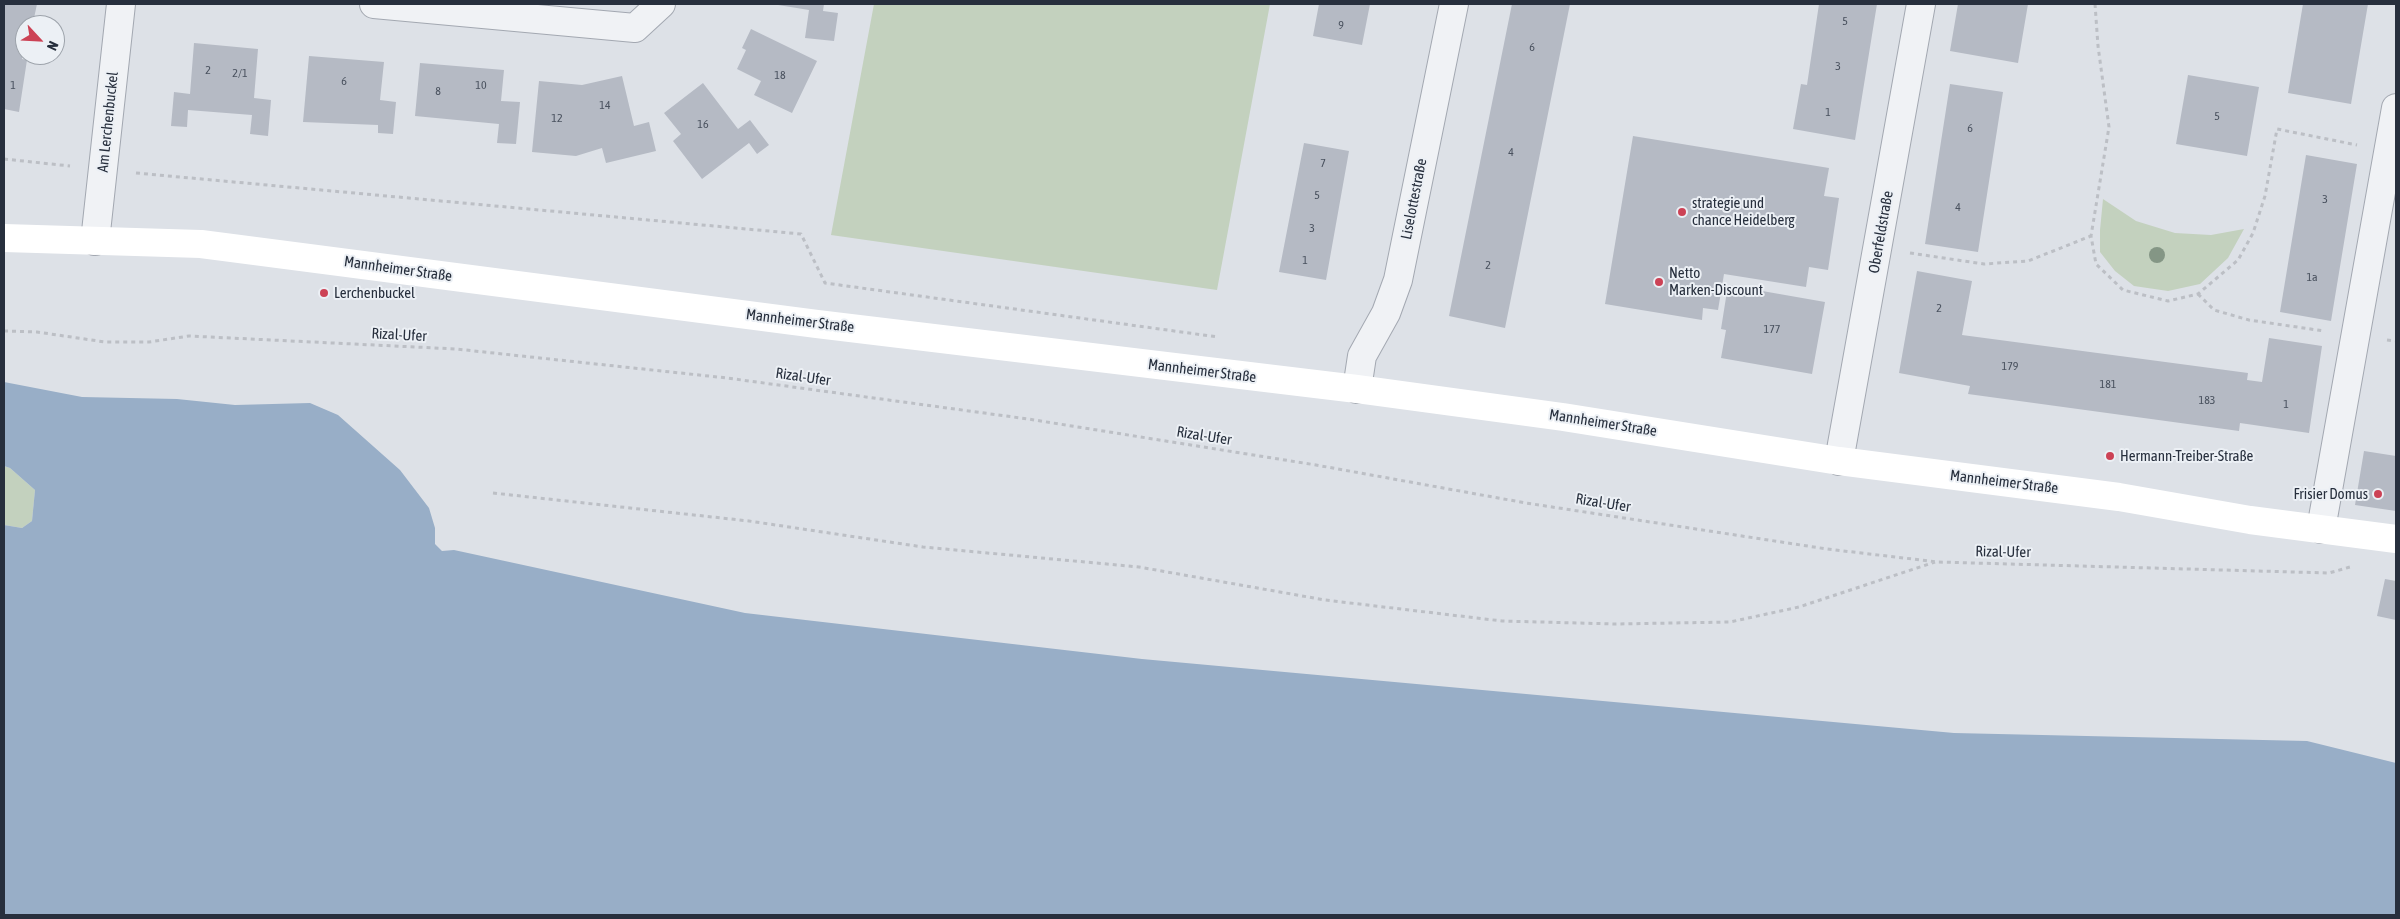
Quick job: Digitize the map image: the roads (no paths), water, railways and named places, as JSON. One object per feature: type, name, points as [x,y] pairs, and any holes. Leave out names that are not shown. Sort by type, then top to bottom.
[{"type":"street","name":"Am Lerchenbuckel","points":[[95,241],[121,4]]},
{"type":"street","points":[[374,4],[634,28],[661,4]]},
{"type":"street","name":"Liselottestraße","points":[[1357,389],[1362,356],[1386,313],[1398,280],[1454,4]]},
{"type":"street","name":"Oberfeldstraße","points":[[1839,461],[1879,249],[1921,4]]},
{"type":"street","points":[[2321,529],[2396,108]]},
{"type":"street","name":"Mannheimer Straße","points":[[4,238],[211,245],[827,325],[1357,389],[1564,417],[1839,461],[2119,497],[2250,520],[2392,539]]},
{"type":"water","points":[[4,382],[82,397],[177,399],[235,405],[310,403],[338,415],[400,470],[429,508],[435,528],[435,544],[442,551],[454,550],[745,613],[1142,659],[1954,733],[2307,741],[2396,763],[2396,915],[4,915],[4,525],[22,528],[32,521],[35,490],[10,468],[4,466]]},
{"type":"place","name":"strategie und chance Heidelberg","points":[[1682,212]]},
{"type":"place","name":"Netto Marken-Discount","points":[[1659,282]]},
{"type":"place","name":"Lerchenbuckel","points":[[324,293]]},
{"type":"place","name":"Hermann-Treiber-Straße","points":[[2110,456]]},
{"type":"place","name":"Frisier Domus","points":[[2378,494]]}]
